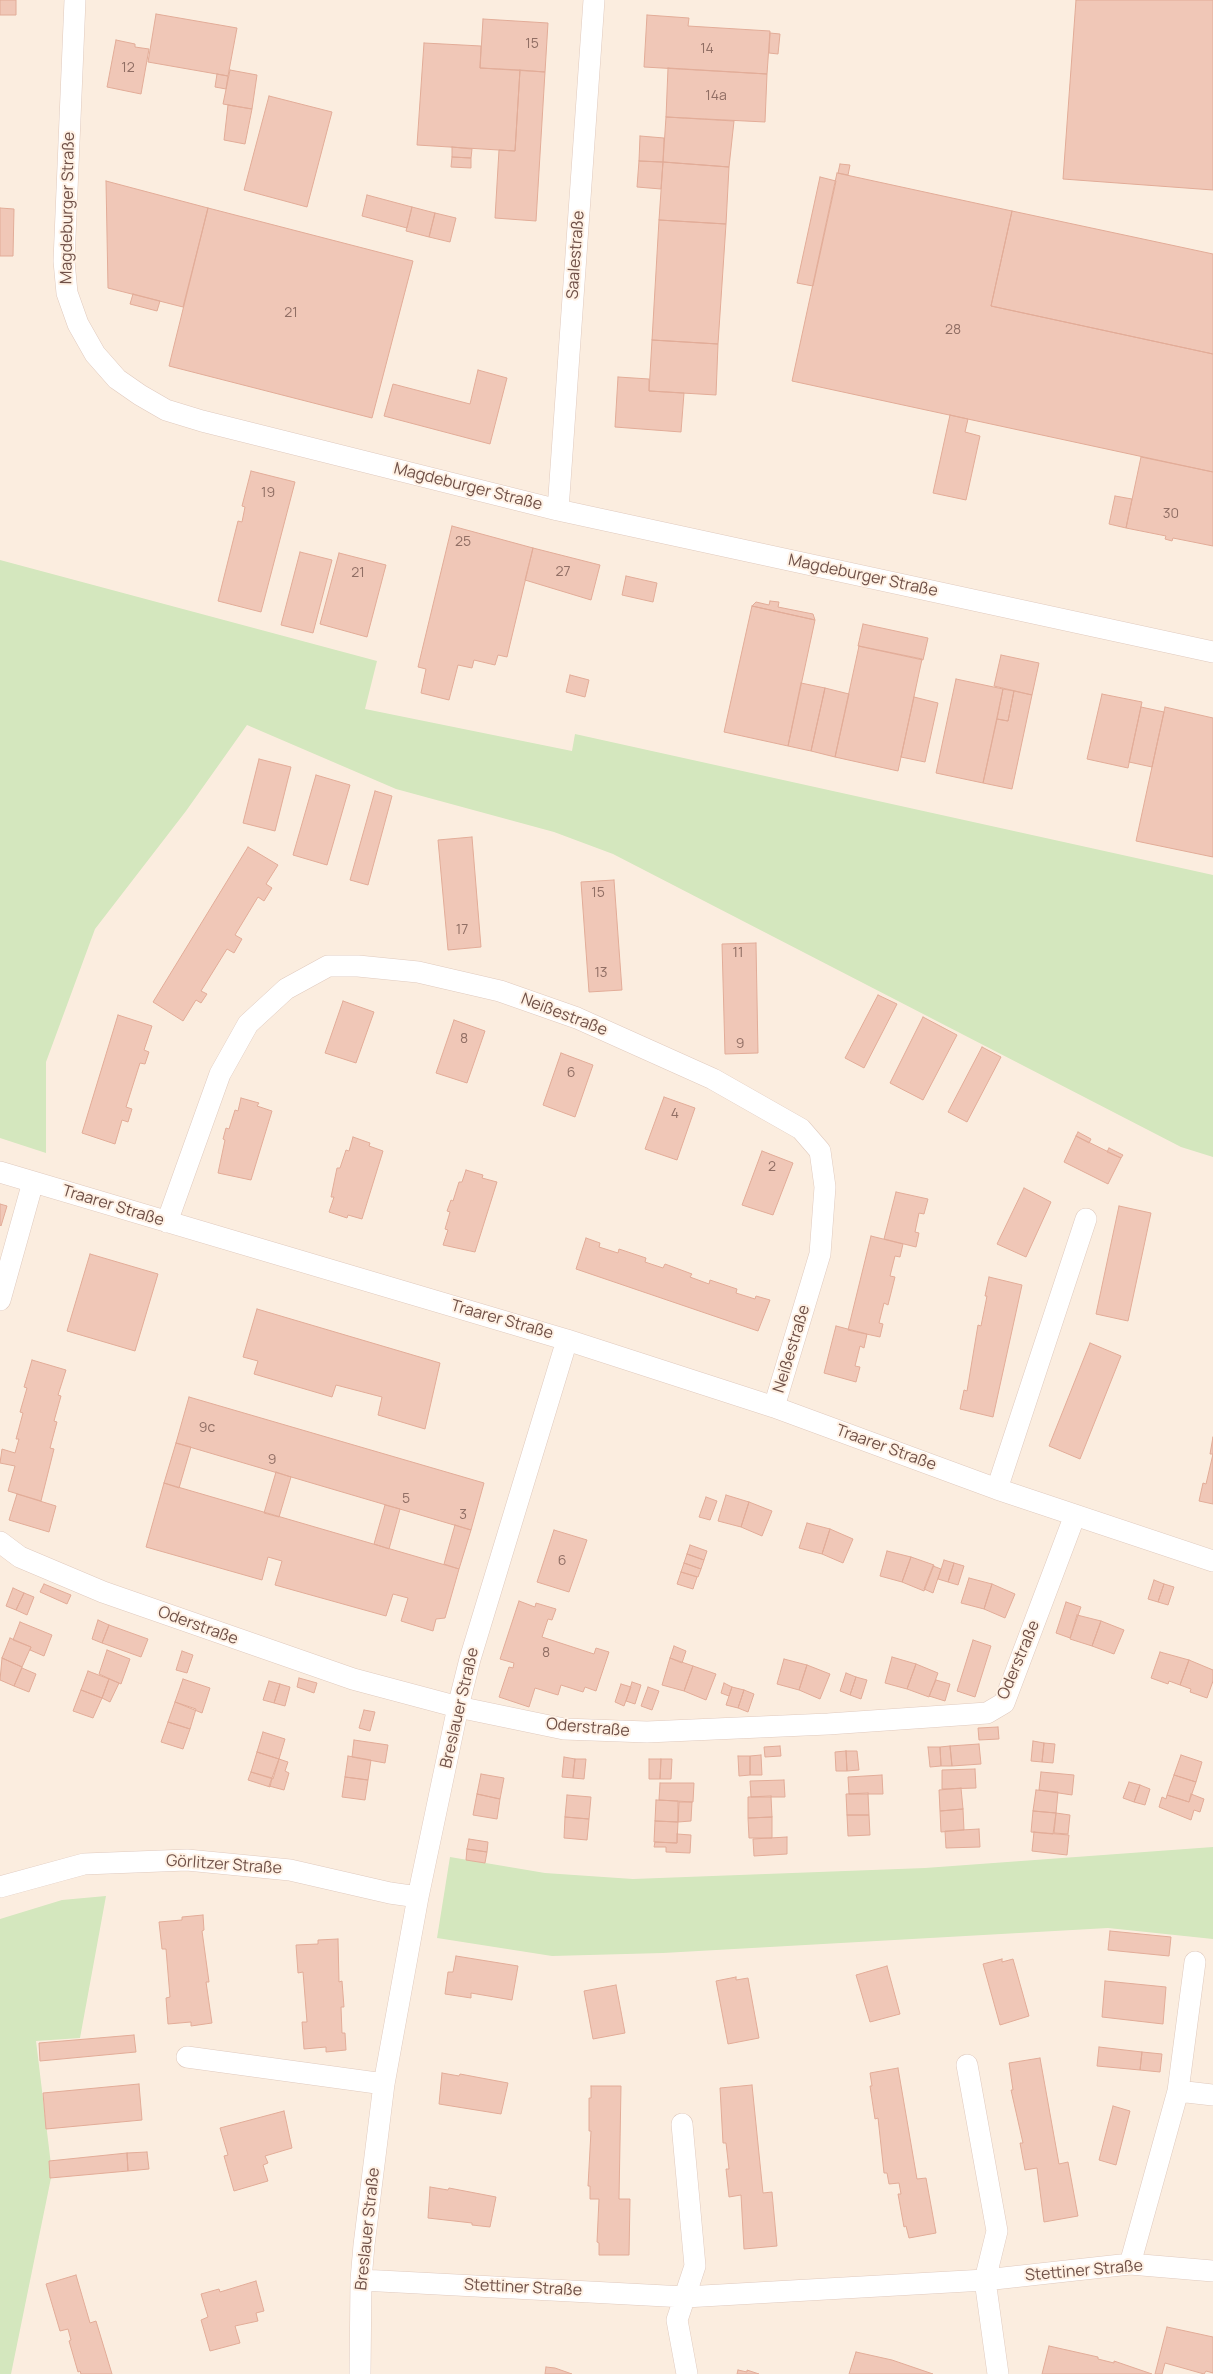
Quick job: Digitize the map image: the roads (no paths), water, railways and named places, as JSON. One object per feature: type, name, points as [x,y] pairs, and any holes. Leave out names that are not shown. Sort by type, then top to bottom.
[{"type":"street","name":"Magdeburger Straße","points":[[75,0],[64,261],[67,292],[78,324],[95,354],[117,378],[166,410],[558,510],[1213,652]]},
{"type":"street","name":"Saalestraße","points":[[558,510],[594,0]]},
{"type":"street","name":"Neißestraße","points":[[167,1222],[220,1074],[248,1024],[286,989],[328,966],[358,966],[418,972],[500,991],[578,1018],[713,1079],[801,1129],[820,1151],[825,1187],[820,1254],[774,1407]]},
{"type":"street","name":"Traarer Straße","points":[[0,1172],[567,1340],[774,1407],[996,1489],[1213,1561]]},
{"type":"street","points":[[0,1300],[33,1182]]},
{"type":"street","points":[[996,1489],[1086,1219]]},
{"type":"street","name":"Breslauer Straße","points":[[360,2374],[361,2280],[384,2084],[418,1897],[458,1708],[492,1587],[567,1340]]},
{"type":"street","name":"Oderstraße","points":[[0,1542],[20,1557],[127,1601],[353,1679],[458,1708],[564,1729],[647,1732],[828,1724],[987,1712],[1004,1703],[1075,1515]]},
{"type":"street","name":"Görlitzer Straße","points":[[0,1887],[84,1864],[187,1860],[290,1870],[390,1893],[418,1897]]},
{"type":"street","points":[[1130,2264],[1178,2091],[1194,1962]]},
{"type":"street","points":[[187,2057],[384,2084]]},
{"type":"street","points":[[966,2065],[997,2231],[985,2280],[998,2374]]},
{"type":"street","points":[[1178,2091],[1213,2095]]},
{"type":"street","points":[[682,2124],[695,2266],[677,2320],[687,2374]]},
{"type":"street","name":"Stettiner Straße","points":[[361,2280],[685,2297],[985,2280],[1130,2264],[1213,2271]]}]
